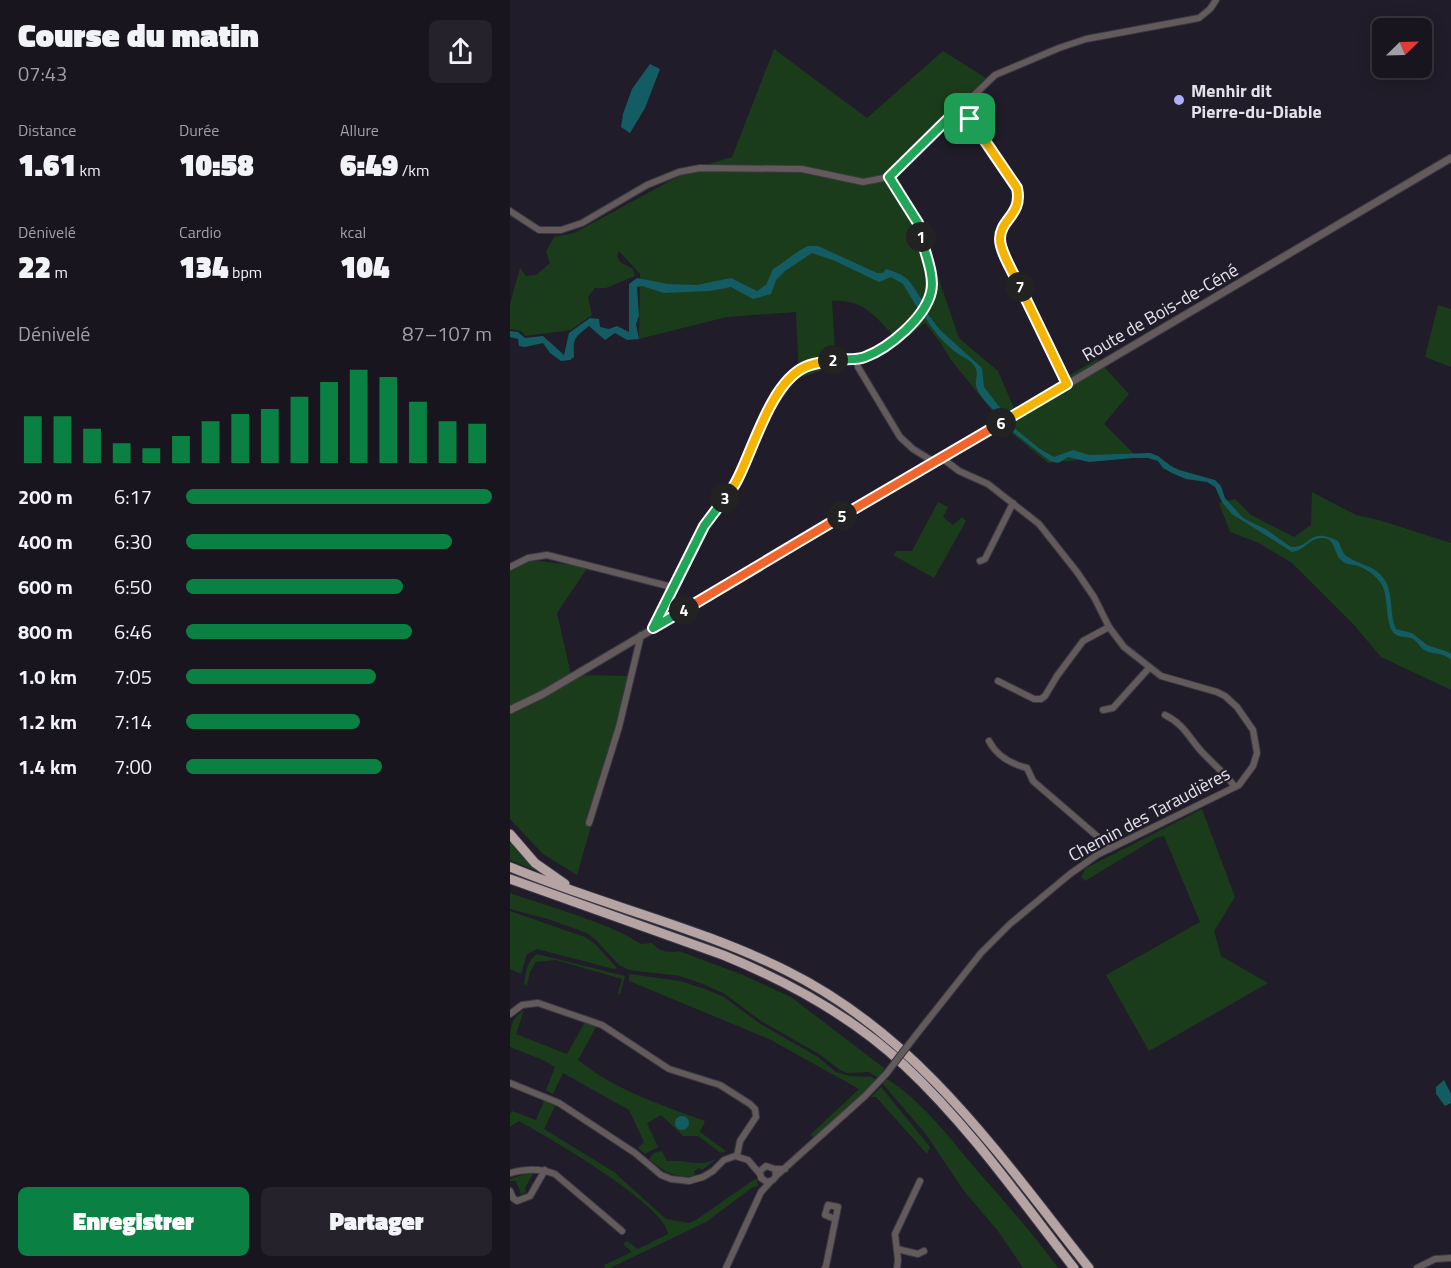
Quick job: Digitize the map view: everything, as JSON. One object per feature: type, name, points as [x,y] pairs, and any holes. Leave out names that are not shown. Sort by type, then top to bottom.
[{"type":"highway","points":[[510,834],[535,863],[577,892]]},
{"type":"highway","points":[[510,867],[759,957],[804,980],[863,1017],[902,1047],[948,1094],[1089,1268]]},
{"type":"highway","points":[[510,879],[723,954],[798,989],[848,1020],[904,1065],[951,1113],[1074,1268]]},
{"type":"highway","points":[[510,884],[558,897]]},
{"type":"street","points":[[510,211],[538,230],[561,230],[582,224],[647,185],[678,171],[700,168],[802,170],[863,182],[889,177],[995,75],[1086,39],[1199,18],[1210,9],[1216,0]]},
{"type":"street","points":[[960,107],[1017,188],[1020,198],[1018,206],[1001,232],[1001,247],[1067,384]]},
{"type":"street","name":"Route de Bois-de-Céné","points":[[510,710],[543,694],[1451,158]]},
{"type":"street","points":[[653,628],[704,526],[736,483],[759,426],[787,383],[805,367],[844,358],[856,359],[886,347],[923,310],[931,293],[931,284],[918,223],[889,177]]},
{"type":"street","points":[[856,359],[858,367],[900,437],[913,449],[934,462]]},
{"type":"street","name":"Chemin des Taraudières","points":[[771,1182],[776,1172],[786,1168],[886,1074],[973,963],[1003,931],[1077,868],[1109,849],[1235,787],[1243,781],[1253,766],[1257,753],[1256,739],[1244,715],[1225,696],[1168,679],[1149,668],[1124,647],[1108,627],[1094,597],[1077,572],[1039,524],[988,484],[959,471],[942,458]]},
{"type":"street","points":[[980,561],[985,559],[1013,503]]},
{"type":"street","points":[[510,567],[528,558],[547,555],[672,587]]},
{"type":"street","points":[[998,681],[1034,699],[1041,699],[1046,696],[1057,676],[1083,641],[1108,627]]},
{"type":"street","points":[[589,823],[619,727],[641,635]]},
{"type":"street","points":[[1103,710],[1113,708],[1149,668]]},
{"type":"street","points":[[1165,715],[1177,721],[1185,729],[1201,751],[1235,787]]},
{"type":"street","points":[[988,741],[994,750],[1016,765],[1027,768],[1033,781],[1105,843],[1109,849]]},
{"type":"street","points":[[510,1014],[522,1005],[538,1003],[602,1025],[669,1069],[711,1081],[744,1100],[755,1109],[756,1117],[740,1141],[737,1156]]},
{"type":"street","points":[[510,1083],[559,1103],[635,1153],[661,1175],[671,1179],[696,1180],[708,1174],[726,1158],[737,1156],[752,1164],[770,1166],[776,1172]]},
{"type":"street","points":[[726,1268],[761,1192],[771,1182],[762,1177],[752,1164]]},
{"type":"street","points":[[761,1192],[764,1167]]},
{"type":"street","points":[[510,1173],[530,1169],[545,1170],[555,1174],[622,1231]]},
{"type":"street","points":[[510,1191],[517,1201],[530,1196],[545,1170]]},
{"type":"street","points":[[897,1268],[895,1234],[920,1181]]},
{"type":"street","points":[[825,1268],[835,1219]]},
{"type":"street","points":[[897,1249],[918,1254],[924,1251]]},
{"type":"street","points":[[1417,1268],[1435,1259],[1451,1258]]},
{"type":"green space","points":[[774,49],[867,118],[943,51],[986,78],[891,168],[927,232],[936,271],[959,338],[998,371],[1014,408],[1097,359],[1129,394],[1104,424],[1134,454],[1048,463],[1008,430],[951,360],[925,323],[900,342],[870,312],[854,303],[832,301],[836,366],[799,378],[796,312],[727,317],[639,339],[640,274],[619,251],[617,256],[620,262],[633,269],[635,276],[606,288],[595,288],[588,297],[592,315],[571,330],[525,336],[521,331],[510,329],[510,304],[520,268],[526,276],[536,275],[550,263],[546,251],[554,237],[574,233],[692,169],[732,157]]},
{"type":"green space","points":[[1438,305],[1451,309],[1451,367],[1425,357]]},
{"type":"green space","points":[[1312,492],[1356,515],[1451,543],[1451,690],[1381,657],[1354,625],[1292,563],[1259,543],[1230,532],[1219,503],[1235,499],[1251,515],[1294,537],[1311,525]]},
{"type":"green space","points":[[938,502],[948,507],[943,517],[953,525],[962,517],[966,521],[934,578],[893,555],[897,551],[912,551]]},
{"type":"green space","points":[[532,560],[588,567],[557,613],[571,675],[634,676],[577,875],[543,854],[510,819],[510,569]]},
{"type":"green space","points":[[1202,809],[1235,897],[1214,931],[1221,956],[1268,983],[1149,1051],[1106,975],[1200,922],[1164,836],[1156,838],[1085,881],[1081,877],[1086,868]]},
{"type":"green space","points":[[510,838],[542,873],[510,860]]},
{"type":"green space","points":[[510,893],[595,922],[641,944],[652,943],[664,951],[679,951],[743,975],[791,997],[884,1068],[879,1079],[869,1072],[847,1073],[840,1070],[819,1054],[761,1021],[725,994],[703,984],[680,976],[629,970],[619,965],[587,933],[510,909]]},
{"type":"green space","points":[[510,911],[585,937],[595,944],[617,968],[537,949],[527,954],[521,974],[510,969]]},
{"type":"green space","points":[[537,954],[625,976],[620,995],[618,993],[622,979],[556,960],[536,962],[530,972],[527,985],[524,984],[529,963]]},
{"type":"green space","points":[[629,974],[680,981],[724,997],[759,1023],[818,1057],[836,1072],[850,1076],[872,1077],[877,1081],[815,1138],[810,1135],[859,1089],[769,1039],[629,981]]},
{"type":"green space","points":[[524,1010],[516,1034],[567,1054],[585,1022],[596,1027],[578,1060],[592,1071],[623,1088],[655,1103],[705,1121],[700,1132],[726,1151],[721,1153],[698,1136],[683,1136],[661,1115],[647,1123],[658,1147],[645,1154],[638,1148],[644,1142],[629,1110],[563,1073],[553,1094],[546,1090],[555,1067],[510,1047],[512,1025],[516,1017]]},
{"type":"green space","points":[[887,1079],[912,1098],[934,1120],[1058,1268],[1023,1268],[998,1231],[964,1191],[925,1133],[882,1083]]},
{"type":"green space","points":[[881,1087],[930,1147],[927,1154],[876,1097],[871,1097]]},
{"type":"green space","points":[[544,1101],[555,1106],[544,1129],[614,1172],[666,1219],[689,1223],[752,1181],[757,1179],[758,1186],[753,1187],[706,1222],[610,1268],[605,1268],[604,1265],[632,1252],[623,1244],[627,1241],[638,1249],[668,1234],[662,1221],[648,1206],[603,1172],[519,1121],[510,1127],[512,1111],[536,1120]]},
{"type":"green space","points":[[662,1151],[667,1161],[703,1163],[716,1159],[702,1170],[700,1168],[694,1171],[695,1176],[681,1176],[664,1170],[649,1159],[654,1153]]},
{"type":"green space","points":[[529,1173],[538,1174],[533,1174],[525,1188],[526,1192],[517,1196],[521,1194],[516,1181],[510,1181],[510,1179]]},
{"type":"water","points":[[650,64],[660,69],[645,108],[630,133],[621,127],[623,114],[632,89]]},
{"type":"water","points":[[808,246],[818,246],[877,273],[883,273],[886,269],[901,275],[909,281],[923,301],[918,309],[903,284],[891,277],[879,282],[833,260],[812,253],[785,271],[776,280],[771,294],[753,299],[731,287],[710,291],[664,293],[642,286],[637,287],[639,316],[636,324],[639,339],[627,340],[615,333],[605,340],[589,326],[576,339],[574,357],[570,360],[561,361],[550,353],[543,343],[519,346],[518,339],[510,337],[510,331],[518,332],[525,338],[543,336],[564,355],[569,333],[590,318],[599,319],[600,327],[609,329],[617,326],[629,332],[629,284],[637,278],[668,284],[697,285],[731,278],[757,291],[766,285],[773,269]]},
{"type":"water","points":[[927,313],[940,330],[982,368],[984,387],[1004,413],[1000,416],[980,394],[976,386],[977,372],[973,364],[941,339],[925,317]]},
{"type":"water","points":[[1013,427],[1040,449],[1054,457],[1073,450],[1089,455],[1150,453],[1179,470],[1215,480],[1221,486],[1225,498],[1243,518],[1267,530],[1291,547],[1321,536],[1338,541],[1346,556],[1372,568],[1384,579],[1389,591],[1396,629],[1412,633],[1427,645],[1448,652],[1451,654],[1451,660],[1426,651],[1413,639],[1395,634],[1390,626],[1385,595],[1380,582],[1366,570],[1343,562],[1338,557],[1331,541],[1316,539],[1300,550],[1292,552],[1232,514],[1222,502],[1215,487],[1207,482],[1186,479],[1163,468],[1158,461],[1148,458],[1089,462],[1068,457],[1058,463],[1050,461],[1009,429]]},
{"type":"water","points":[[1444,1080],[1451,1094],[1451,1103],[1445,1106],[1436,1094],[1436,1087]]},
{"type":"water","points":[[679,1116],[685,1116],[689,1123],[685,1130],[679,1130],[675,1126],[675,1120]]},
{"type":"place","name":"Menhir dit Pierre-du-Diable","points":[[1179,100]]},
{"type":"route","points":[[960,107],[970,119],[1017,188],[1020,198],[1018,206],[1001,232],[1001,247],[1067,384],[653,628],[704,526],[736,483],[759,426],[792,376],[805,367],[844,358],[866,357],[886,347],[923,310],[931,293],[931,284],[918,223],[889,177],[960,107]]}]
